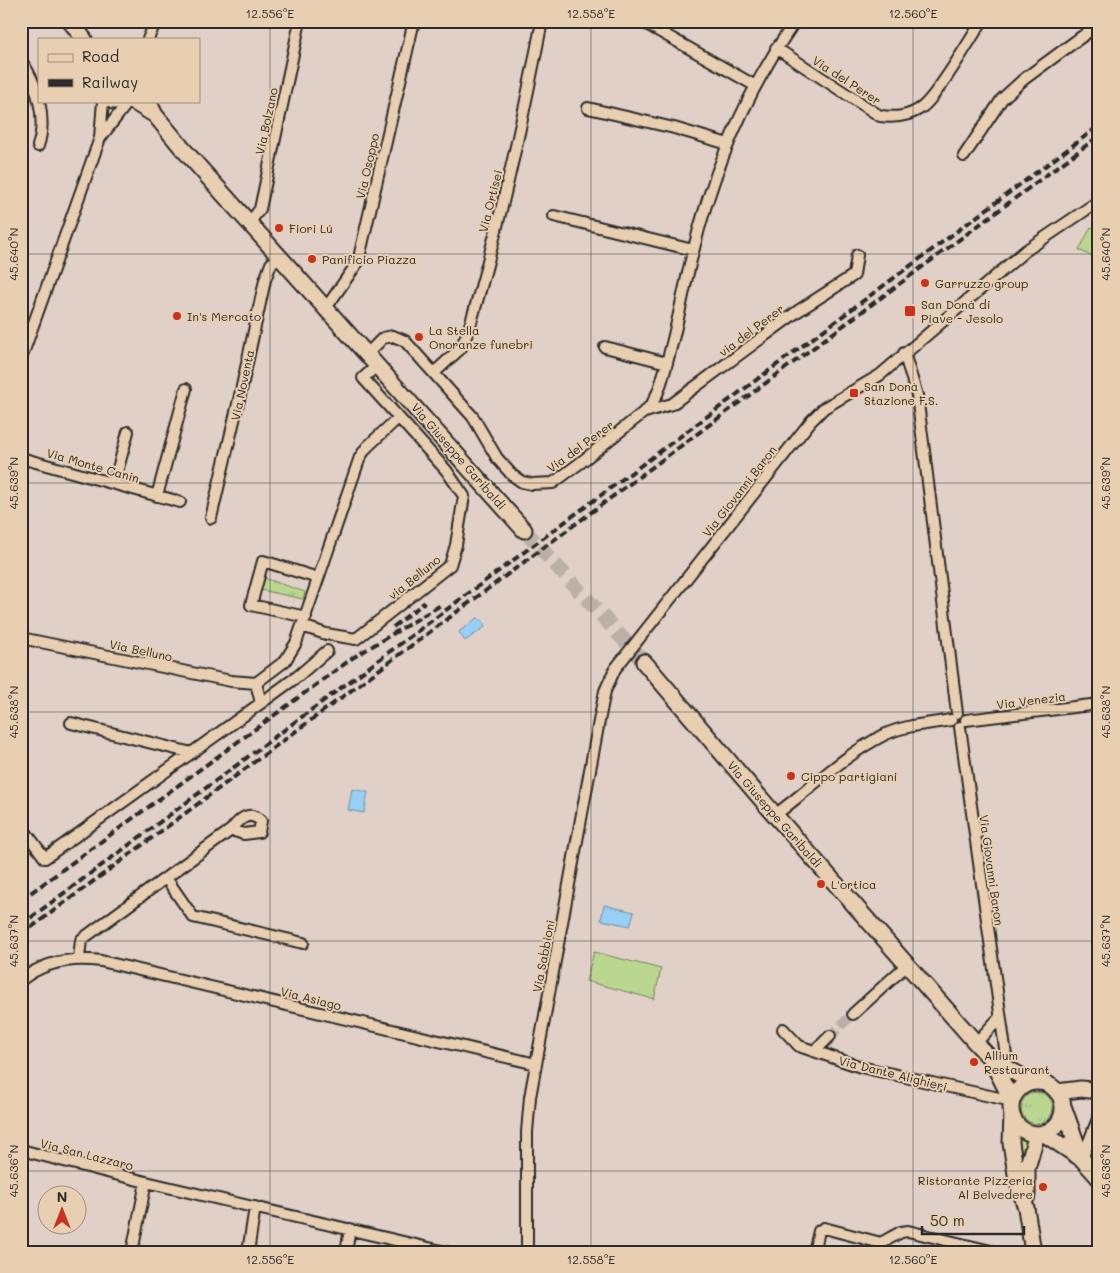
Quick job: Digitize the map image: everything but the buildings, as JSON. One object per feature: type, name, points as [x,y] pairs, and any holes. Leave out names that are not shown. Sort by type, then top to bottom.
[{"type":"street","points":[[70,21],[83,38]]},
{"type":"street","points":[[148,38],[156,21]]},
{"type":"street","name":"Via Bolzano","points":[[249,223],[260,209],[300,21]]},
{"type":"street","name":"Via Osoppo","points":[[326,308],[358,262],[414,21]]},
{"type":"street","name":"Via Ortisei","points":[[434,373],[461,348],[471,323],[503,206],[525,114],[542,21]]},
{"type":"street","points":[[641,21],[754,85]]},
{"type":"street","name":"Via del Perer","points":[[368,354],[383,338],[393,336],[406,341],[473,417],[497,458],[512,475],[522,482],[532,484],[553,482],[644,412],[652,404],[658,392],[667,363],[693,250],[728,144],[754,85],[795,21]]},
{"type":"street","name":"Via del Perer","points":[[776,48],[875,114],[897,118],[912,113],[926,104],[982,21]]},
{"type":"street","points":[[964,156],[1002,98],[1024,79],[1099,24]]},
{"type":"street","points":[[21,62],[36,91],[42,134],[38,146]]},
{"type":"street","points":[[21,359],[100,138],[103,102]]},
{"type":"street","points":[[100,138],[129,102]]},
{"type":"street","points":[[132,102],[155,115]]},
{"type":"street","points":[[148,102],[155,115],[249,223],[378,365],[363,378],[398,418],[367,447],[360,457],[304,622],[285,661],[256,683],[260,703]]},
{"type":"street","points":[[588,108],[674,128],[728,144]]},
{"type":"street","name":"Via Giovanni Baron","points":[[615,669],[811,421],[824,408],[880,376],[904,353],[1025,251],[1099,201]]},
{"type":"street","points":[[554,216],[693,250]]},
{"type":"street","name":"via del Perer","points":[[644,412],[672,404],[798,311],[854,275],[858,255]]},
{"type":"street","name":"Via Noventa","points":[[211,518],[265,280],[271,264],[279,256]]},
{"type":"street","points":[[605,347],[667,363]]},
{"type":"street","name":"Via Giovanni Baron","points":[[904,353],[917,395],[959,720],[1008,1070]]},
{"type":"street","name":"Via Giuseppe Garibaldi","points":[[378,365],[524,530]]},
{"type":"street","points":[[158,496],[186,389]]},
{"type":"street","name":"via Belluno","points":[[304,622],[326,634],[356,639],[450,566],[456,545],[464,496],[446,470],[398,418]]},
{"type":"street","points":[[114,483],[128,432]]},
{"type":"street","name":"Via Monte Canin","points":[[21,458],[180,502]]},
{"type":"street","points":[[304,622],[251,605],[263,561],[318,578]]},
{"type":"street","name":"Via Belluno","points":[[21,638],[231,681],[256,683]]},
{"type":"street","points":[[21,826],[45,858],[298,676],[327,651]]},
{"type":"street","name":"Via Giuseppe Garibaldi","points":[[644,662],[775,815],[976,1043],[990,1058],[1031,1082]]},
{"type":"street","name":"Via Sabbioni","points":[[527,1252],[530,1097],[600,714],[605,691],[615,669]]},
{"type":"street","name":"Via Venezia","points":[[775,815],[852,755],[884,735],[900,729],[959,720],[1099,704]]},
{"type":"street","points":[[71,722],[192,753]]},
{"type":"street","points":[[79,958],[81,940],[231,830]]},
{"type":"street","points":[[166,878],[193,917],[304,943]]},
{"type":"street","name":"Via Asiago","points":[[21,980],[51,964],[79,958],[226,990],[536,1064]]},
{"type":"street","points":[[853,1014],[908,964]]},
{"type":"street","points":[[976,1043],[1001,1019]]},
{"type":"street","name":"Via Dante Alighieri","points":[[783,1029],[799,1046],[861,1067],[1012,1108]]},
{"type":"street","points":[[815,1051],[830,1036]]},
{"type":"street","name":"Via Giuseppe Garibaldi","points":[[990,1058],[1012,1108]]},
{"type":"street","points":[[1033,1252],[1026,1208],[1017,1180],[1011,1143],[1012,1108],[1016,1091],[1031,1082],[1041,1082],[1050,1085],[1057,1092],[1082,1159]]},
{"type":"street","points":[[1057,1092],[1081,1089],[1099,1091]]},
{"type":"street","points":[[1026,1208],[1027,1168],[1040,1133],[1059,1122],[1063,1106]]},
{"type":"street","points":[[1012,1108],[1018,1126],[1027,1132],[1040,1133],[1082,1159],[1099,1178]]},
{"type":"street","points":[[1082,1159],[1099,1116]]},
{"type":"street","name":"Via San Lazzaro","points":[[21,1150],[146,1182],[446,1252]]},
{"type":"street","name":"Via San Lazzaro","points":[[132,1252],[146,1182]]},
{"type":"street","points":[[248,1252],[255,1207]]},
{"type":"street","points":[[814,1252],[819,1231],[824,1228],[881,1243],[901,1232],[908,1231],[995,1252]]},
{"type":"street","points":[[346,1252],[350,1229]]},
{"type":"green space","points":[[1091,227],[1099,231],[1099,260],[1079,250]]},
{"type":"green space","points":[[264,578],[305,592],[303,599],[261,590]]},
{"type":"green space","points":[[594,952],[661,969],[654,999],[586,981]]},
{"type":"green space","points":[[1037,1092],[1049,1096],[1053,1108],[1049,1120],[1037,1124],[1025,1120],[1021,1108],[1025,1096]]},
{"type":"green space","points":[[1016,1137],[1029,1142],[1020,1164]]},
{"type":"water","points":[[477,618],[483,621],[485,627],[465,641],[459,632]]},
{"type":"water","points":[[352,789],[368,792],[364,813],[348,810]]},
{"type":"water","points":[[604,905],[634,912],[630,926],[601,920]]},
{"type":"tunnel","points":[[524,530],[644,662]]},
{"type":"tunnel","points":[[830,1036],[853,1014]]},
{"type":"railway","points":[[21,925],[1099,126]]},
{"type":"railway","points":[[21,935],[1099,136]]},
{"type":"railway","points":[[393,627],[425,602]]},
{"type":"railway","points":[[21,900],[354,657],[441,605]]},
{"type":"place","name":"Fiori Lú","points":[[279,228]]},
{"type":"place","name":"Panificio Piazza","points":[[312,259]]},
{"type":"place","name":"Garruzzo group","points":[[925,283]]},
{"type":"place","name":"San Donà di Piave - Jesolo","points":[[910,311]]},
{"type":"place","name":"In's Mercato","points":[[177,316]]},
{"type":"place","name":"La Stella Onoranze funebri","points":[[419,337]]},
{"type":"place","name":"San Donà Stazione F.S.","points":[[854,393]]},
{"type":"place","name":"Cippo partigiani","points":[[791,776]]},
{"type":"place","name":"L'ortica","points":[[821,884]]},
{"type":"place","name":"Allium Restaurant","points":[[974,1062]]},
{"type":"place","name":"Ristorante Pizzeria Al Belvedere","points":[[1043,1187]]}]
